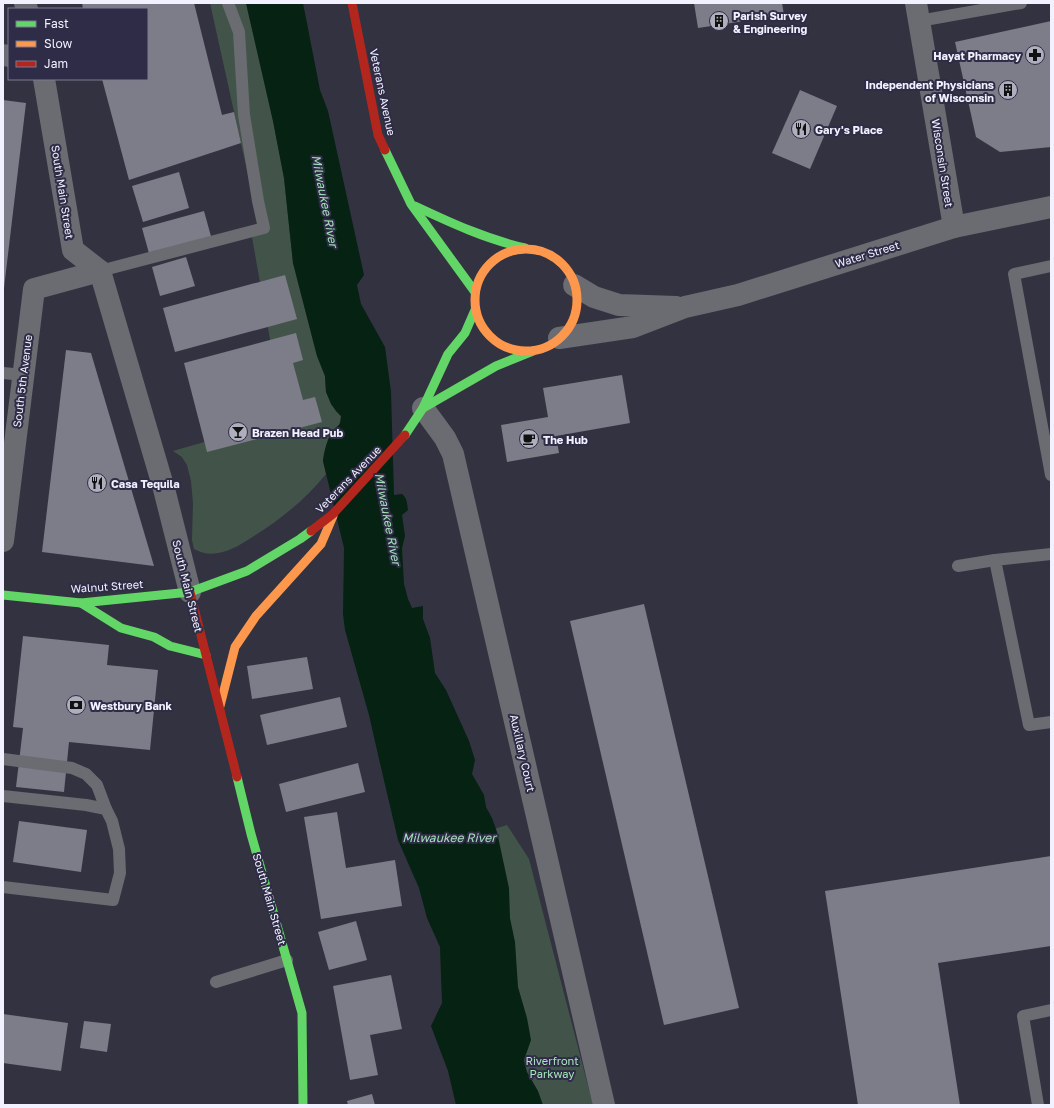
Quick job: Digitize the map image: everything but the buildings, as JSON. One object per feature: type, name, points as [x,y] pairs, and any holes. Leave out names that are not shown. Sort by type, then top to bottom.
[{"type":"street","name":"Veterans Avenue","points":[[352,3],[378,135],[411,204],[475,292]]},
{"type":"street","name":"Wisconsin Street","points":[[918,12],[954,227]]},
{"type":"street","name":"South Main Street","points":[[44,80],[72,250],[100,271],[164,489],[251,834],[302,1013],[304,1105]]},
{"type":"street","points":[[411,204],[486,238],[537,251],[550,256],[560,263],[569,273],[574,285],[577,299],[575,314],[569,327],[559,338],[547,346],[534,351],[518,351],[503,346],[490,337],[480,324],[476,310],[475,292],[480,276],[491,263],[504,254],[521,250],[537,251]]},
{"type":"street","name":"Water Street","points":[[559,338],[633,327],[685,307],[738,295],[954,227],[1051,208]]},
{"type":"street","name":"South 5th Avenue","points":[[3,542],[13,374],[34,289],[100,271]]},
{"type":"street","name":"Water Street","points":[[574,285],[594,297],[619,306],[685,307]]},
{"type":"street","name":"Veterans Avenue","points":[[190,592],[247,571],[300,539],[333,514],[402,439],[424,408],[448,354],[465,332],[476,310]]},
{"type":"street","name":"Veterans Avenue","points":[[424,408],[496,366],[534,351]]},
{"type":"street","name":"Auxillary Court","points":[[424,408],[445,438],[453,454],[604,1105]]},
{"type":"street","points":[[220,708],[235,647],[256,616],[321,544],[333,514]]},
{"type":"street","name":"Walnut Street","points":[[3,595],[81,602],[190,592]]},
{"type":"street","points":[[81,602],[121,628],[154,637],[170,646],[206,655]]},
{"type":"lane","points":[[100,271],[264,228],[256,193],[244,115],[239,32],[228,3]]},
{"type":"lane","points":[[918,12],[1021,3]]},
{"type":"lane","points":[[1051,266],[1014,274],[1051,476]]},
{"type":"lane","points":[[958,566],[995,560],[1051,554]]},
{"type":"lane","points":[[995,560],[1029,725],[1051,722]]},
{"type":"lane","points":[[3,759],[72,768],[86,774],[97,785],[106,810],[112,821],[119,849],[120,873],[113,900],[3,887]]},
{"type":"lane","points":[[3,796],[86,805],[106,810]]},
{"type":"lane","points":[[216,982],[287,960]]},
{"type":"lane","points":[[1038,1105],[1023,1016],[1051,1010]]},
{"type":"green space","points":[[210,3],[246,3],[273,121],[284,178],[293,263],[317,356],[325,376],[326,392],[336,411],[341,416],[340,425],[331,433],[324,453],[323,461],[326,474],[310,492],[283,516],[250,539],[228,550],[212,554],[203,553],[194,549],[192,540],[193,503],[191,481],[187,465],[182,457],[173,451],[288,418],[271,345],[252,237],[261,234]]},
{"type":"green space","name":"Riverfront Parkway","points":[[507,825],[529,859],[593,1105],[536,1105],[519,1066],[488,831]]},
{"type":"water","name":"Milwaukee River","points":[[246,3],[303,3],[320,90],[328,111],[364,275],[357,285],[361,304],[385,347],[391,392],[394,495],[402,494],[405,497],[408,510],[402,515],[405,536],[402,548],[404,584],[412,608],[423,606],[423,619],[430,638],[435,673],[446,690],[469,741],[475,760],[472,774],[484,795],[486,807],[497,832],[509,888],[510,918],[515,942],[518,987],[527,1018],[531,1040],[524,1060],[527,1072],[538,1091],[543,1105],[456,1105],[448,1071],[431,1026],[442,1003],[440,947],[427,918],[419,888],[398,840],[369,715],[345,630],[343,614],[344,548],[323,461],[329,438],[339,424],[341,416],[331,404],[326,392],[325,376],[317,356],[293,263],[284,178],[273,121]]},
{"type":"traffic: fast","points":[[385,150],[411,204],[475,292]]},
{"type":"traffic: fast","points":[[415,206],[483,235],[525,248]]},
{"type":"traffic: fast","points":[[405,435],[423,408],[448,354],[465,333],[475,310]]},
{"type":"traffic: fast","points":[[423,408],[496,366],[533,351]]},
{"type":"traffic: fast","points":[[3,595],[81,603],[190,592],[247,571],[311,531]]},
{"type":"traffic: fast","points":[[81,603],[121,628],[154,637],[170,646],[206,655]]},
{"type":"traffic: fast","points":[[237,777],[251,834],[302,1013],[303,1105]]},
{"type":"traffic: slow","points":[[526,249],[545,253],[562,264],[573,281],[577,300],[573,319],[562,336],[545,347],[526,351],[507,347],[490,336],[479,319],[475,300],[479,281],[490,264],[507,253],[526,249]]},
{"type":"traffic: slow","points":[[220,706],[235,647],[256,616],[321,544],[333,516]]},
{"type":"traffic: jam","points":[[352,3],[378,135],[385,150]]},
{"type":"traffic: jam","points":[[311,531],[333,514],[405,435]]},
{"type":"traffic: jam","points":[[190,592],[237,777]]},
{"type":"place","name":"Parish Survey & Engineering","points":[[719,21]]},
{"type":"place","name":"Hayat Pharmacy","points":[[1035,55]]},
{"type":"place","name":"Independent Physicians of Wisconsin","points":[[1008,90]]},
{"type":"place","name":"Gary's Place","points":[[801,129]]},
{"type":"place","name":"Brazen Head Pub","points":[[238,432]]},
{"type":"place","name":"The Hub","points":[[529,439]]},
{"type":"place","name":"Casa Tequila","points":[[97,483]]},
{"type":"place","name":"Westbury Bank","points":[[76,705]]}]
